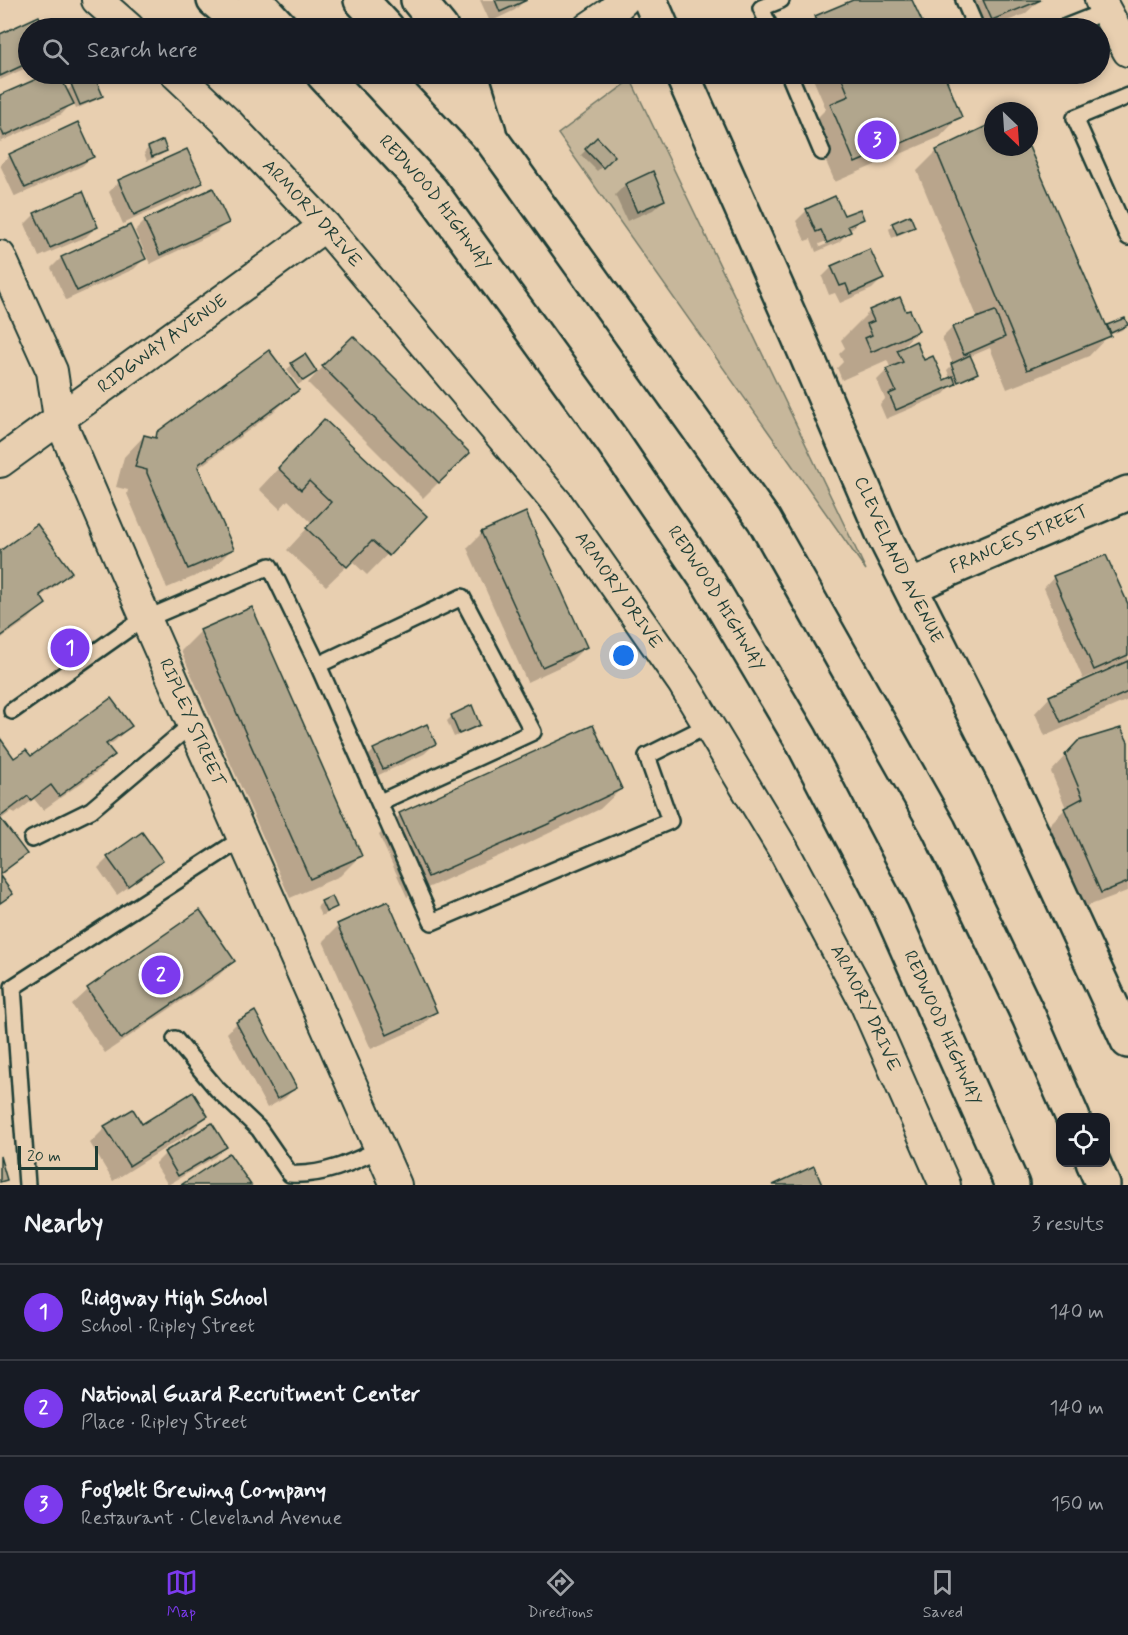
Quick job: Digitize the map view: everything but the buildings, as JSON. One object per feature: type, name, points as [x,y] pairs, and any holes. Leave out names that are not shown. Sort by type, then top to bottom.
[{"type":"main road","points":[[214,0],[235,18]]},
{"type":"main road","points":[[255,0],[272,18]]},
{"type":"main road","points":[[361,0],[378,18]]},
{"type":"main road","points":[[418,0],[433,18]]},
{"type":"main road","points":[[650,0],[658,18]]},
{"type":"main road","points":[[308,84],[431,191]]},
{"type":"main road","name":"REDWOOD HIGHWAY","points":[[332,84],[431,191],[606,433],[707,580],[801,739],[891,912],[1012,1185]]},
{"type":"main road","points":[[439,84],[491,139],[764,520],[939,829],[1029,1017],[1071,1113]]},
{"type":"main road","points":[[474,84],[491,139]]},
{"type":"main road","name":"CLEVELAND AVENUE","points":[[686,84],[885,538],[1006,777],[1128,1039]]},
{"type":"main road","name":"FRANCES STREET","points":[[911,587],[1128,493]]},
{"type":"main road","points":[[1095,1167],[1103,1185]]},
{"type":"street","points":[[97,0],[118,18]]},
{"type":"street","points":[[603,18],[624,0]]},
{"type":"street","points":[[1110,19],[1128,51]]},
{"type":"street","name":"ARMORY DRIVE","points":[[187,84],[229,124],[326,226],[558,504],[683,683],[783,849],[865,1003],[945,1185]]},
{"type":"street","name":"RIDGWAY AVENUE","points":[[0,462],[326,226]]},
{"type":"street","name":"RIPLEY STREET","points":[[0,256],[52,371],[59,418],[396,1185]]},
{"type":"lane","points":[[766,18],[762,8],[781,0]]},
{"type":"lane","points":[[964,0],[972,18]]},
{"type":"lane","points":[[1081,18],[1103,6]]},
{"type":"lane","points":[[793,84],[822,152]]},
{"type":"lane","points":[[1128,96],[1075,118],[1128,237]]},
{"type":"lane","points":[[12,711],[128,629],[146,619],[270,566],[318,665],[432,921],[670,821],[647,756],[709,725]]},
{"type":"lane","points":[[318,665],[462,597],[533,732],[380,802]]},
{"type":"lane","points":[[32,839],[91,810],[192,724]]},
{"type":"lane","points":[[27,1185],[13,987],[243,838]]},
{"type":"lane","points":[[175,1039],[217,1089],[259,1129],[290,1174],[306,1175],[340,1168],[380,1149]]},
{"type":"shaded area","points":[[626,84],[633,84],[866,570],[558,134]]},
{"type":"place","name":"Fogbelt Brewing Company","points":[[877,140]]},
{"type":"place","name":"Ridgway High School","points":[[70,648]]},
{"type":"place","name":"National Guard Recruitment Center","points":[[161,975]]}]
